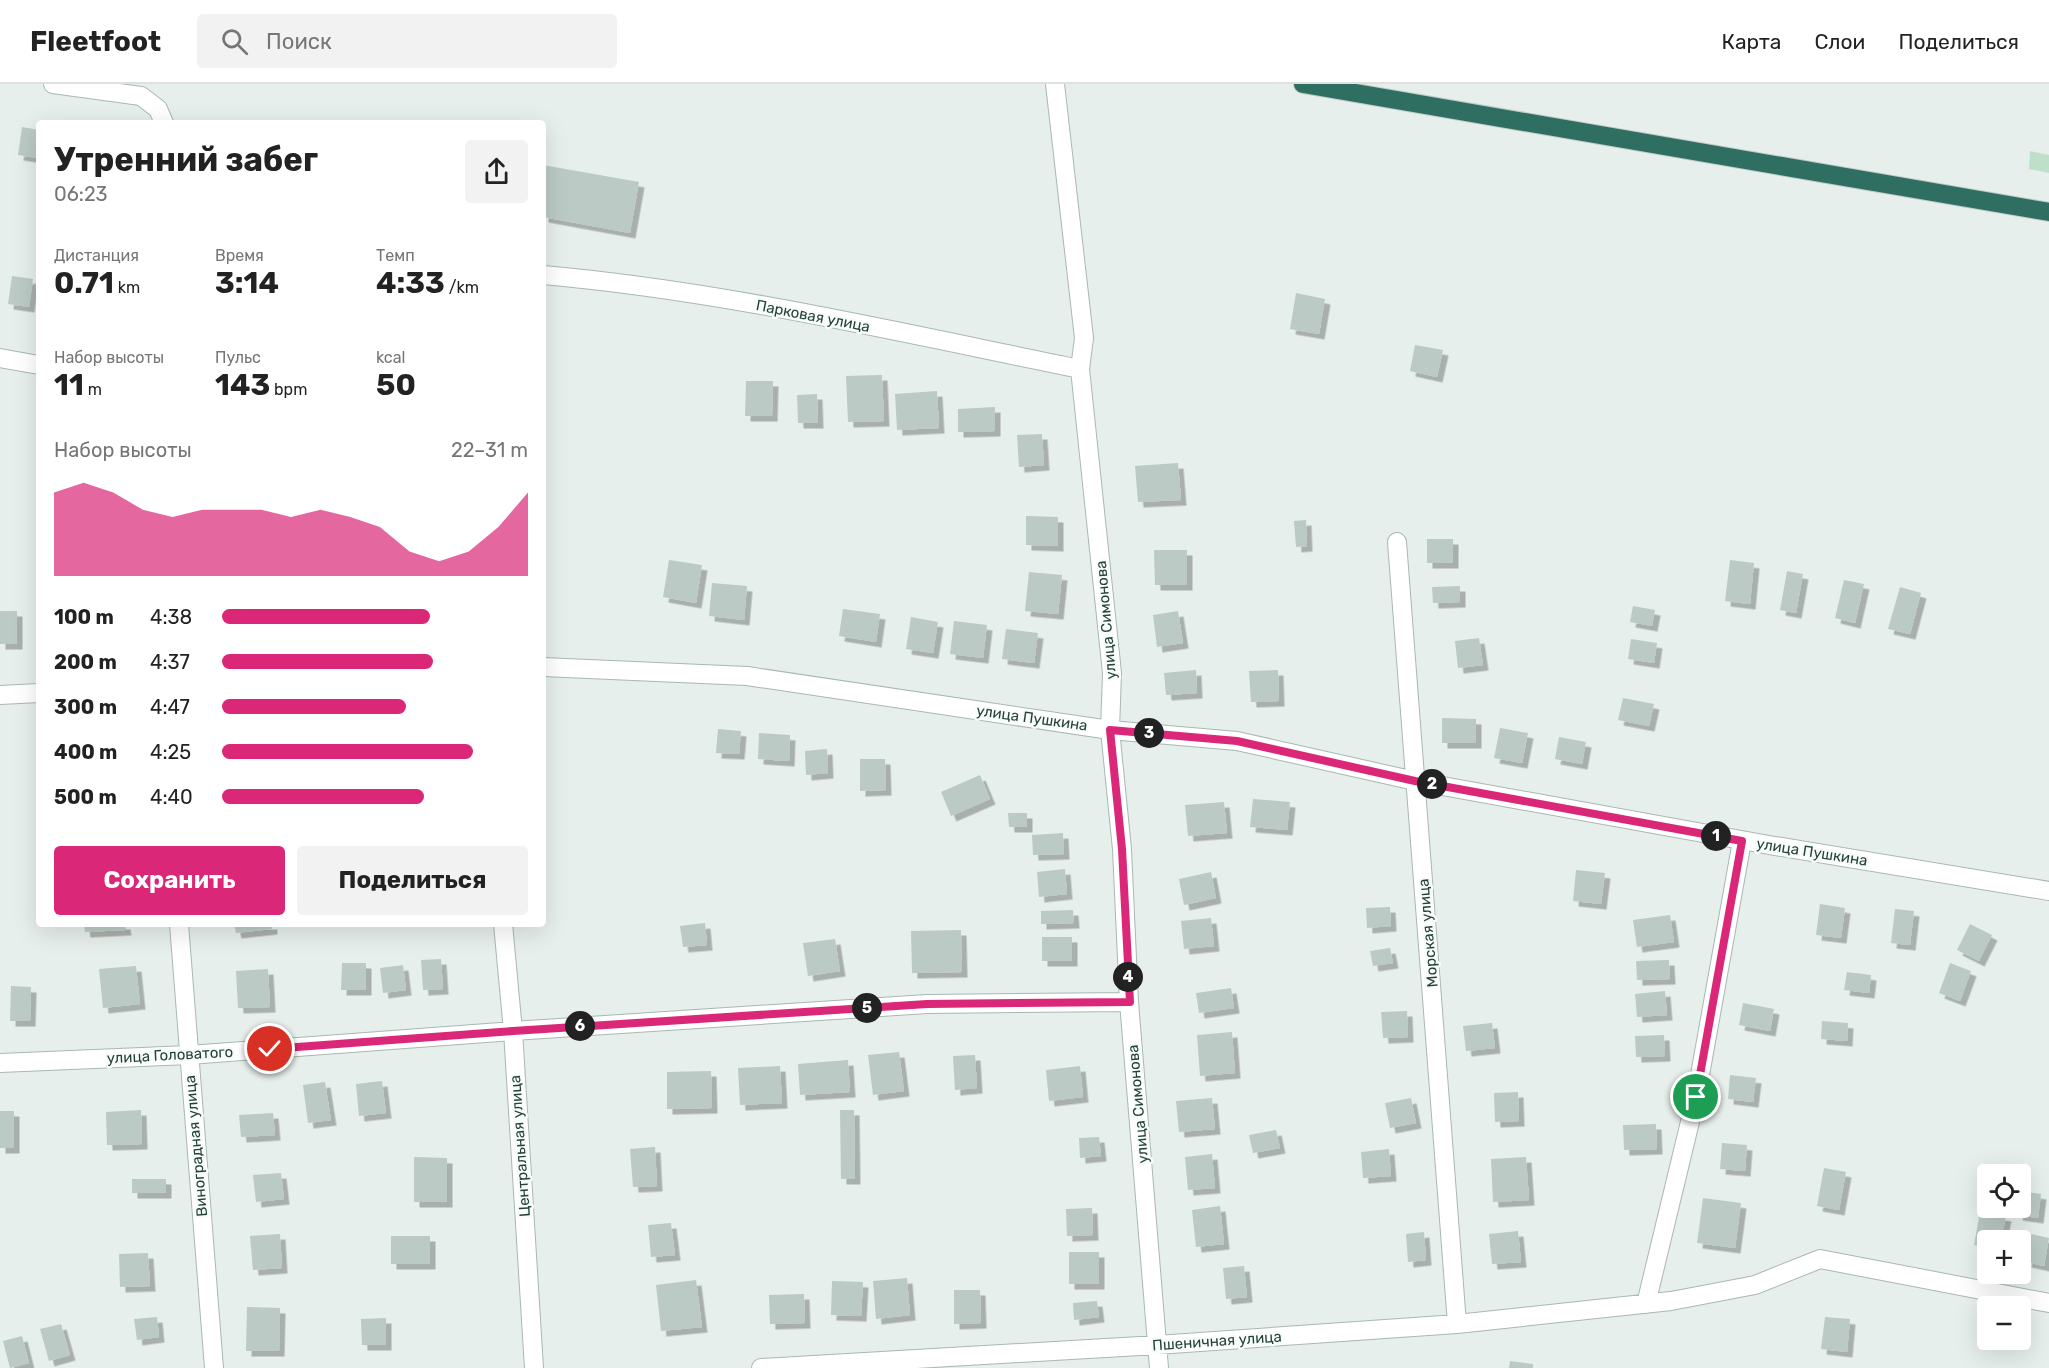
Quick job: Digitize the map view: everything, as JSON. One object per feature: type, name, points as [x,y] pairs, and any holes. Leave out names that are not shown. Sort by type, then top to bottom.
[{"type":"highway","points":[[1303,84],[2049,212]]},
{"type":"street","points":[[54,84],[141,96],[158,109],[163,120]]},
{"type":"street","name":"улица Симонова","points":[[1055,84],[1084,338],[1080,369],[1112,673],[1110,730],[1122,849],[1130,1002],[1160,1368]]},
{"type":"street","name":"Парковая улица","points":[[546,275],[605,281],[785,309],[1080,369]]},
{"type":"street","points":[[0,358],[36,364]]},
{"type":"street","name":"Морская улица","points":[[1397,542],[1456,1324]]},
{"type":"street","name":"улица Пушкина","points":[[546,667],[747,676],[1110,730],[1237,741],[1415,781],[1742,841],[2049,891]]},
{"type":"street","points":[[0,695],[36,693]]},
{"type":"street","points":[[1646,1304],[1696,1097],[1742,841]]},
{"type":"street","name":"Виноградная улица","points":[[179,927],[214,1368]]},
{"type":"street","name":"Центральная улица","points":[[503,927],[513,1031],[534,1368]]},
{"type":"street","name":"улица Головатого","points":[[0,1063],[189,1055],[927,1004],[1130,1002]]},
{"type":"street","name":"Пшеничная улица","points":[[761,1368],[1157,1345],[1456,1324],[1671,1301],[1755,1285],[1820,1259],[2049,1303]]},
{"type":"green space","points":[[2030,151],[2049,155],[2049,173],[2029,169]]},
{"type":"building","points":[[22,127],[36,129],[36,158],[18,155]]},
{"type":"building","points":[[546,166],[639,182],[630,233],[546,218]]},
{"type":"building","points":[[12,276],[33,279],[29,307],[8,304]]},
{"type":"building","points":[[1296,293],[1325,299],[1319,334],[1290,329]]},
{"type":"building","points":[[1415,345],[1443,350],[1437,377],[1410,371]]},
{"type":"building","points":[[882,375],[884,421],[848,422],[846,376]]},
{"type":"building","points":[[746,381],[773,381],[772,416],[745,416]]},
{"type":"building","points":[[937,391],[939,428],[897,430],[895,394]]},
{"type":"building","points":[[817,394],[818,423],[798,423],[797,395]]},
{"type":"building","points":[[995,407],[995,431],[958,432],[958,409]]},
{"type":"building","points":[[1042,434],[1044,465],[1019,467],[1017,435]]},
{"type":"building","points":[[1178,463],[1181,500],[1138,502],[1135,466]]},
{"type":"building","points":[[1026,516],[1058,517],[1058,546],[1026,545]]},
{"type":"building","points":[[1306,520],[1307,546],[1296,547],[1294,521]]},
{"type":"building","points":[[1427,539],[1453,539],[1453,563],[1427,563]]},
{"type":"building","points":[[1154,550],[1187,550],[1187,585],[1155,585]]},
{"type":"building","points":[[669,560],[702,565],[696,603],[663,597]]},
{"type":"building","points":[[1730,560],[1754,563],[1750,604],[1725,601]]},
{"type":"building","points":[[1787,571],[1803,574],[1796,613],[1780,610]]},
{"type":"building","points":[[1029,572],[1062,575],[1058,614],[1025,611]]},
{"type":"building","points":[[1844,580],[1864,584],[1855,623],[1835,618]]},
{"type":"building","points":[[712,583],[747,586],[744,620],[709,616]]},
{"type":"building","points":[[1460,586],[1460,602],[1433,603],[1432,587]]},
{"type":"building","points":[[1900,587],[1921,593],[1910,634],[1888,629]]},
{"type":"building","points":[[1633,606],[1655,610],[1652,626],[1630,622]]},
{"type":"building","points":[[843,609],[880,614],[876,642],[839,636]]},
{"type":"building","points":[[0,611],[17,611],[17,644],[0,644]]},
{"type":"building","points":[[1178,611],[1183,643],[1157,647],[1153,615]]},
{"type":"building","points":[[911,617],[938,622],[933,653],[906,649]]},
{"type":"building","points":[[954,621],[987,625],[983,658],[950,654]]},
{"type":"building","points":[[1006,629],[1038,633],[1034,663],[1002,659]]},
{"type":"building","points":[[1479,638],[1483,665],[1458,668],[1455,641]]},
{"type":"building","points":[[1631,639],[1657,643],[1654,663],[1628,659]]},
{"type":"building","points":[[1196,670],[1197,693],[1166,695],[1164,673]]},
{"type":"building","points":[[1278,670],[1279,701],[1251,702],[1249,671]]},
{"type":"building","points":[[1623,698],[1654,704],[1649,726],[1618,720]]},
{"type":"building","points":[[1442,718],[1476,719],[1476,743],[1442,743]]},
{"type":"building","points":[[1500,728],[1528,733],[1522,763],[1494,758]]},
{"type":"building","points":[[718,729],[741,731],[739,754],[716,753]]},
{"type":"building","points":[[759,733],[790,735],[789,761],[758,759]]},
{"type":"building","points":[[1559,737],[1586,742],[1582,764],[1555,759]]},
{"type":"building","points":[[827,749],[828,773],[806,775],[805,751]]},
{"type":"building","points":[[860,759],[885,759],[886,790],[860,791]]},
{"type":"building","points":[[980,775],[990,799],[951,816],[941,792]]},
{"type":"building","points":[[1253,799],[1290,802],[1287,830],[1250,827]]},
{"type":"building","points":[[1224,802],[1227,833],[1188,836],[1185,805]]},
{"type":"building","points":[[1008,813],[1027,813],[1027,827],[1009,827]]},
{"type":"building","points":[[1063,833],[1064,854],[1033,855],[1032,835]]},
{"type":"building","points":[[1065,869],[1067,894],[1039,897],[1037,872]]},
{"type":"building","points":[[1576,870],[1605,873],[1601,904],[1573,901]]},
{"type":"building","points":[[1211,872],[1216,898],[1184,905],[1179,879]]},
{"type":"building","points":[[1820,904],[1845,908],[1841,938],[1816,935]]},
{"type":"building","points":[[1390,907],[1391,926],[1367,928],[1366,908]]},
{"type":"building","points":[[1895,909],[1914,911],[1910,945],[1891,943]]},
{"type":"building","points":[[1073,910],[1074,923],[1041,924],[1041,911]]},
{"type":"building","points":[[1670,915],[1674,942],[1637,947],[1633,920]]},
{"type":"building","points":[[1211,918],[1214,946],[1184,949],[1181,921]]},
{"type":"building","points":[[705,923],[707,945],[683,947],[680,926]]},
{"type":"building","points":[[1970,924],[1992,935],[1979,961],[1957,950]]},
{"type":"building","points":[[84,927],[126,927],[126,930],[85,932]]},
{"type":"building","points":[[235,927],[272,927],[272,929],[236,933]]},
{"type":"building","points":[[961,930],[962,972],[912,973],[911,931]]},
{"type":"building","points":[[1042,937],[1072,937],[1072,961],[1042,961]]},
{"type":"building","points":[[835,939],[840,971],[808,976],[803,943]]},
{"type":"building","points":[[1390,948],[1393,963],[1373,966],[1370,951]]},
{"type":"building","points":[[441,959],[443,989],[423,990],[421,960]]},
{"type":"building","points":[[1669,960],[1670,979],[1637,980],[1636,961]]},
{"type":"building","points":[[342,963],[366,963],[366,990],[341,990]]},
{"type":"building","points":[[1950,963],[1971,971],[1960,1001],[1939,993]]},
{"type":"building","points":[[403,965],[406,990],[383,993],[380,968]]},
{"type":"building","points":[[136,966],[140,1004],[103,1008],[99,969]]},
{"type":"building","points":[[268,969],[270,1007],[238,1008],[236,971]]},
{"type":"building","points":[[1847,972],[1871,975],[1869,993],[1844,990]]},
{"type":"building","points":[[11,986],[31,987],[30,1021],[10,1021]]},
{"type":"building","points":[[1231,988],[1234,1008],[1199,1013],[1196,993]]},
{"type":"building","points":[[1665,991],[1667,1015],[1637,1017],[1635,994]]},
{"type":"building","points":[[1743,1003],[1774,1009],[1770,1031],[1739,1025]]},
{"type":"building","points":[[1407,1011],[1408,1037],[1383,1038],[1381,1012]]},
{"type":"building","points":[[1822,1021],[1848,1023],[1847,1041],[1821,1039]]},
{"type":"building","points":[[1492,1023],[1495,1048],[1466,1051],[1463,1026]]},
{"type":"building","points":[[1232,1032],[1235,1073],[1200,1076],[1197,1035]]},
{"type":"building","points":[[1664,1035],[1665,1056],[1636,1057],[1635,1036]]},
{"type":"building","points":[[899,1052],[904,1091],[873,1095],[868,1055]]},
{"type":"building","points":[[975,1055],[977,1088],[955,1090],[953,1056]]},
{"type":"building","points":[[848,1060],[850,1092],[800,1095],[798,1064]]},
{"type":"building","points":[[780,1066],[782,1103],[740,1105],[738,1068]]},
{"type":"building","points":[[1080,1066],[1083,1097],[1049,1101],[1046,1070]]},
{"type":"building","points":[[711,1071],[712,1108],[667,1109],[667,1072]]},
{"type":"building","points":[[1730,1075],[1756,1078],[1753,1102],[1728,1099]]},
{"type":"building","points":[[382,1081],[386,1113],[359,1116],[356,1084]]},
{"type":"building","points":[[325,1082],[331,1120],[308,1123],[303,1085]]},
{"type":"building","points":[[1518,1092],[1519,1121],[1495,1122],[1494,1093]]},
{"type":"building","points":[[1212,1098],[1215,1129],[1179,1132],[1176,1101]]},
{"type":"building","points":[[1411,1098],[1416,1123],[1390,1128],[1385,1103]]},
{"type":"building","points":[[141,1110],[142,1144],[107,1145],[106,1112]]},
{"type":"building","points":[[840,1110],[854,1110],[855,1179],[841,1179]]},
{"type":"building","points":[[0,1111],[14,1111],[14,1148],[0,1148]]},
{"type":"building","points":[[273,1113],[275,1135],[241,1137],[239,1115]]},
{"type":"building","points":[[1656,1124],[1657,1149],[1624,1150],[1623,1125]]},
{"type":"building","points":[[1276,1130],[1280,1148],[1253,1153],[1249,1135]]},
{"type":"building","points":[[1099,1137],[1101,1156],[1080,1158],[1079,1138]]},
{"type":"building","points":[[1722,1143],[1747,1145],[1745,1171],[1720,1169]]},
{"type":"building","points":[[655,1147],[657,1186],[633,1187],[630,1149]]},
{"type":"building","points":[[1389,1149],[1391,1176],[1363,1178],[1361,1152]]},
{"type":"building","points":[[1212,1154],[1215,1188],[1188,1190],[1185,1157]]},
{"type":"building","points":[[414,1157],[447,1158],[447,1202],[414,1202]]},
{"type":"building","points":[[1526,1157],[1529,1200],[1493,1202],[1491,1159]]},
{"type":"building","points":[[1824,1168],[1846,1172],[1839,1210],[1817,1206]]},
{"type":"building","points":[[281,1173],[284,1199],[256,1202],[253,1175]]},
{"type":"building","points":[[132,1179],[166,1179],[166,1193],[132,1193]]},
{"type":"building","points":[[2031,1193],[2041,1194],[2038,1218],[2031,1217]]},
{"type":"building","points":[[1703,1198],[1741,1203],[1735,1248],[1697,1243]]},
{"type":"building","points":[[1220,1206],[1224,1244],[1196,1247],[1192,1210]]},
{"type":"building","points":[[1092,1208],[1093,1235],[1067,1236],[1066,1209]]},
{"type":"building","points":[[1979,1218],[2006,1218],[2003,1230],[1977,1230],[1977,1245],[1974,1245]]},
{"type":"building","points":[[671,1223],[675,1255],[651,1257],[648,1225]]},
{"type":"building","points":[[1518,1231],[1521,1262],[1492,1264],[1489,1234]]},
{"type":"building","points":[[1424,1232],[1426,1260],[1408,1262],[1406,1234]]},
{"type":"building","points":[[280,1234],[282,1268],[253,1270],[250,1236]]},
{"type":"building","points":[[2031,1234],[2049,1238],[2044,1266],[2031,1263]]},
{"type":"building","points":[[391,1236],[430,1236],[430,1264],[391,1264]]},
{"type":"building","points":[[1069,1252],[1099,1252],[1099,1284],[1069,1284]]},
{"type":"building","points":[[148,1253],[150,1286],[120,1287],[119,1254]]},
{"type":"building","points":[[1244,1266],[1247,1297],[1226,1299],[1223,1268]]},
{"type":"building","points":[[907,1278],[910,1315],[876,1319],[873,1281]]},
{"type":"building","points":[[696,1280],[702,1327],[661,1331],[656,1285]]},
{"type":"building","points":[[832,1281],[863,1282],[861,1316],[831,1315]]},
{"type":"building","points":[[954,1290],[980,1290],[981,1323],[954,1324]]},
{"type":"building","points":[[804,1294],[805,1323],[770,1324],[769,1295]]},
{"type":"building","points":[[1097,1301],[1099,1317],[1074,1320],[1073,1303]]},
{"type":"building","points":[[247,1307],[280,1308],[279,1351],[246,1351]]},
{"type":"building","points":[[157,1317],[159,1337],[137,1340],[134,1319]]},
{"type":"building","points":[[1825,1317],[1850,1319],[1847,1352],[1821,1349]]},
{"type":"building","points":[[386,1318],[386,1345],[362,1345],[361,1319]]},
{"type":"building","points":[[61,1324],[70,1355],[49,1361],[40,1329]]},
{"type":"building","points":[[22,1336],[29,1363],[10,1368],[3,1341]]},
{"type":"building","points":[[1510,1361],[1533,1364],[1533,1368],[1509,1368]]},
{"type":"route","points":[[270,1049],[927,1004],[1130,1002],[1122,849],[1110,730],[1237,741],[1415,781],[1742,841],[1696,1097]]}]
